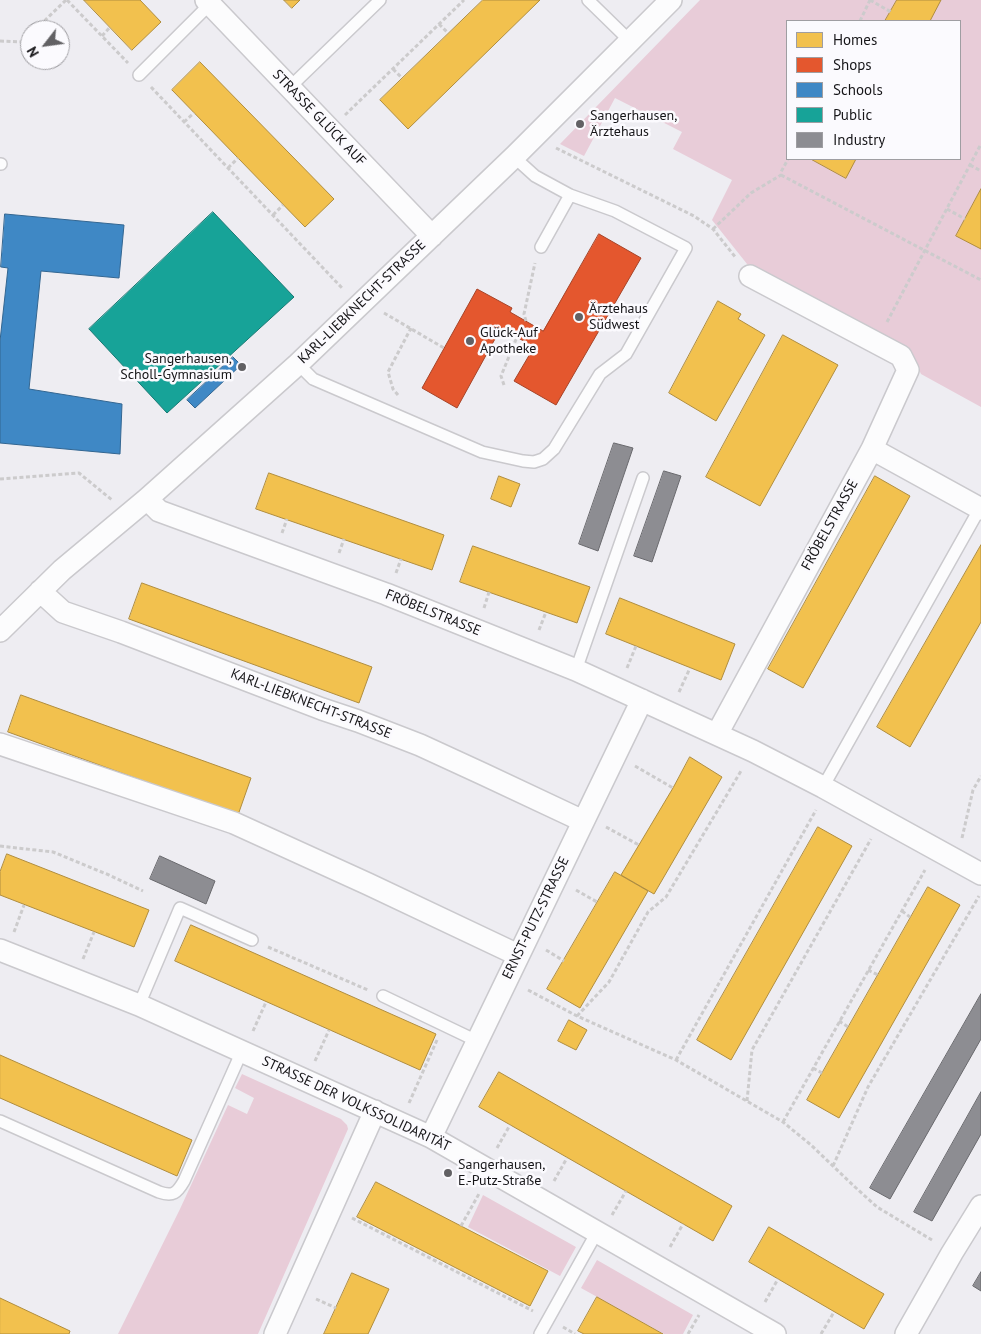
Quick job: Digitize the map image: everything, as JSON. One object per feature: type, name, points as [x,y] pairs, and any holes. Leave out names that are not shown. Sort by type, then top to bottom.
[{"type":"street","name":"KARL-LIEBKNECHT-STRASSE","points":[[0,631],[91,544],[148,500],[298,364],[369,308],[432,236],[672,0]]},
{"type":"street","name":"STRASSE GLÜCK AUF","points":[[210,1],[432,236]]},
{"type":"street","name":"FRÖBELSTRASSE","points":[[717,734],[872,449],[908,370],[901,356],[750,276]]},
{"type":"street","points":[[872,449],[980,508]]},
{"type":"street","name":"FRÖBELSTRASSE","points":[[148,500],[159,511],[386,594],[576,670],[753,751],[823,787],[981,874]]},
{"type":"street","name":"KARL-LIEBKNECHT-STRASSE","points":[[40,591],[63,612],[121,632],[420,745],[584,818]]},
{"type":"street","name":"ERNST-PUTZ-STRASSE","points":[[431,1137],[642,700]]},
{"type":"street","points":[[0,744],[234,823],[518,955]]},
{"type":"street","name":"STRASSE DER VOLKSSOLIDARITÄT","points":[[0,950],[138,1005],[431,1137],[604,1226],[776,1334]]},
{"type":"street","points":[[275,1334],[375,1111]]},
{"type":"street","points":[[906,1334],[981,1206]]},
{"type":"lane","points":[[290,87],[380,0]]},
{"type":"lane","points":[[588,0],[631,42]]},
{"type":"lane","points":[[139,75],[210,1]]},
{"type":"lane","points":[[298,364],[313,379],[482,452],[534,462],[544,459],[549,455],[600,374],[626,354],[686,248],[615,210],[570,195],[535,176],[514,157]]},
{"type":"lane","points":[[539,251],[570,195]]},
{"type":"lane","points":[[576,670],[643,478]]},
{"type":"lane","points":[[823,787],[980,508]]},
{"type":"lane","points":[[138,1005],[180,908],[252,940]]},
{"type":"lane","points":[[383,996],[477,1041]]},
{"type":"lane","points":[[0,1121],[159,1192],[171,1194],[177,1191],[184,1181],[242,1051]]},
{"type":"lane","points":[[540,1334],[604,1226]]},
{"type":"path","points":[[45,20],[66,0],[273,214],[369,308],[411,328],[444,348]]},
{"type":"path","points":[[340,120],[464,0]]},
{"type":"path","points":[[860,20],[870,0],[891,12]]},
{"type":"path","points":[[439,24],[448,34]]},
{"type":"path","points":[[102,36],[110,28]]},
{"type":"path","points":[[0,41],[20,42]]},
{"type":"path","points":[[393,69],[402,78]]},
{"type":"path","points":[[184,122],[194,113]]},
{"type":"path","points":[[876,343],[981,144]]},
{"type":"path","points":[[552,146],[694,216],[713,229],[750,276]]},
{"type":"path","points":[[228,168],[238,158]]},
{"type":"path","points":[[713,229],[751,192],[781,175],[787,160]]},
{"type":"path","points":[[970,165],[981,171]]},
{"type":"path","points":[[781,175],[981,280]]},
{"type":"path","points":[[273,214],[283,204]]},
{"type":"path","points":[[947,209],[965,219]]},
{"type":"path","points":[[526,321],[524,314],[539,251]]},
{"type":"path","points":[[411,328],[388,372],[393,389],[423,426]]},
{"type":"path","points":[[504,384],[501,376],[517,337]]},
{"type":"path","points":[[0,479],[79,473],[116,504],[127,517]]},
{"type":"path","points":[[395,574],[401,560]]},
{"type":"path","points":[[481,616],[489,592]]},
{"type":"path","points":[[537,638],[546,612]]},
{"type":"path","points":[[624,674],[636,646]]},
{"type":"path","points":[[677,699],[690,668]]},
{"type":"path","points":[[577,1016],[609,982],[648,912],[666,897],[753,751]]},
{"type":"path","points":[[615,754],[673,788]]},
{"type":"path","points":[[956,860],[973,790],[981,776]]},
{"type":"path","points":[[676,1060],[818,806],[823,787]]},
{"type":"path","points":[[584,818],[639,845]]},
{"type":"path","points":[[747,1101],[752,1050],[882,819]]},
{"type":"path","points":[[0,846],[53,852],[143,891]]},
{"type":"path","points":[[783,1122],[936,850]]},
{"type":"path","points":[[833,1166],[868,1087],[981,892]]},
{"type":"path","points":[[14,932],[24,905]]},
{"type":"path","points":[[902,912],[910,917]]},
{"type":"path","points":[[82,960],[94,932]]},
{"type":"path","points":[[252,940],[383,996]]},
{"type":"path","points":[[868,970],[878,975]]},
{"type":"path","points":[[507,979],[577,1016],[676,1060],[783,1122],[811,1145],[877,1207],[952,1253]]},
{"type":"path","points":[[252,1033],[266,1002]]},
{"type":"path","points":[[839,1021],[848,1026]]},
{"type":"path","points":[[408,1106],[444,1025]]},
{"type":"path","points":[[315,1060],[329,1030]]},
{"type":"path","points":[[813,1068],[822,1073]]},
{"type":"path","points":[[493,1154],[510,1125]]},
{"type":"path","points":[[551,1186],[567,1158]]},
{"type":"path","points":[[461,1226],[481,1189]]},
{"type":"path","points":[[604,1226],[626,1191]]},
{"type":"path","points":[[348,1216],[492,1288],[576,1334]]},
{"type":"path","points":[[667,1252],[683,1224]]},
{"type":"path","points":[[762,1307],[778,1279]]},
{"type":"path","points":[[314,1298],[336,1308]]},
{"type":"path","points":[[821,1334],[834,1312]]},
{"type":"path","points":[[688,1334],[700,1313]]},
{"type":"shaded area","points":[[700,0],[981,0],[981,407],[921,374],[912,355],[755,274],[712,220],[732,180],[673,149],[682,132],[615,98],[584,156],[560,144]]},
{"type":"shaded area","points":[[242,1074],[341,1119],[348,1129],[258,1334],[118,1334],[180,1209],[228,1105],[247,1114],[254,1098],[235,1088]]},
{"type":"shaded area","points":[[483,1195],[576,1247],[560,1276],[468,1227]]},
{"type":"shaded area","points":[[597,1260],[693,1315],[683,1334],[664,1334],[581,1288]]},
{"type":"building: Homes","points":[[84,0],[140,0],[161,22],[132,50]]},
{"type":"building: Homes","points":[[284,0],[300,0],[292,8]]},
{"type":"building: Homes","points":[[483,0],[540,0],[408,129],[380,100]]},
{"type":"building: Homes","points":[[897,0],[941,0],[931,20],[886,20]]},
{"type":"building: Homes","points":[[200,62],[334,199],[305,227],[172,90]]},
{"type":"building: Homes","points":[[813,160],[855,160],[846,178]]},
{"type":"building: Homes","points":[[981,189],[981,249],[956,236]]},
{"type":"building: Homes","points":[[718,301],[741,314],[738,319],[765,335],[716,421],[669,393]]},
{"type":"building: Homes","points":[[783,335],[838,365],[760,506],[706,477]]},
{"type":"building: Homes","points":[[269,473],[444,535],[432,570],[256,509]]},
{"type":"building: Homes","points":[[499,476],[520,484],[511,507],[491,499]]},
{"type":"building: Homes","points":[[875,476],[910,496],[803,688],[768,669]]},
{"type":"building: Homes","points":[[981,545],[981,622],[910,747],[877,727]]},
{"type":"building: Homes","points":[[473,546],[590,587],[577,623],[460,582]]},
{"type":"building: Homes","points":[[142,583],[372,667],[359,703],[129,619]]},
{"type":"building: Homes","points":[[620,598],[735,644],[721,680],[606,634]]},
{"type":"building: Homes","points":[[21,695],[251,778],[238,815],[8,732]]},
{"type":"building: Homes","points":[[690,757],[722,777],[654,894],[621,875]]},
{"type":"building: Homes","points":[[818,827],[852,846],[731,1060],[697,1040]]},
{"type":"building: Homes","points":[[7,854],[149,910],[134,947],[0,895],[0,872]]},
{"type":"building: Homes","points":[[615,872],[648,891],[580,1008],[547,989]]},
{"type":"building: Homes","points":[[928,887],[960,905],[839,1118],[807,1100]]},
{"type":"building: Homes","points":[[191,925],[436,1034],[420,1070],[175,961]]},
{"type":"building: Homes","points":[[569,1020],[587,1030],[576,1050],[558,1041]]},
{"type":"building: Homes","points":[[0,1055],[192,1140],[177,1176],[0,1098]]},
{"type":"building: Homes","points":[[499,1072],[732,1206],[713,1241],[479,1107]]},
{"type":"building: Homes","points":[[376,1182],[548,1271],[530,1306],[357,1217]]},
{"type":"building: Homes","points":[[769,1227],[884,1294],[864,1329],[749,1262]]},
{"type":"building: Homes","points":[[352,1273],[389,1289],[368,1334],[324,1334]]},
{"type":"building: Homes","points":[[597,1297],[663,1334],[584,1334],[578,1331]]},
{"type":"building: Homes","points":[[0,1298],[70,1331],[69,1334],[0,1334]]},
{"type":"building: Shops","name":"Ärztehaus Südwest","points":[[599,234],[641,258],[556,405],[514,381],[534,347],[501,328],[457,408],[422,388],[477,289],[512,308],[510,312],[543,331]]},
{"type":"building: Schools","points":[[5,214],[124,225],[119,278],[41,271],[29,389],[122,404],[120,454],[0,443],[0,341],[8,268],[1,267]]},
{"type":"building: Schools","points":[[233,357],[241,365],[195,408],[187,400]]},
{"type":"building: Public","points":[[213,212],[294,297],[167,413],[89,329]]},
{"type":"building: Industry","points":[[614,443],[633,448],[598,551],[579,544]]},
{"type":"building: Industry","points":[[664,471],[681,476],[652,562],[634,556]]},
{"type":"building: Industry","points":[[160,856],[215,881],[206,904],[150,879]]},
{"type":"building: Industry","points":[[981,994],[981,1039],[890,1199],[870,1188]]},
{"type":"building: Industry","points":[[981,1092],[981,1134],[932,1221],[914,1212]]},
{"type":"building: Industry","points":[[981,1272],[981,1291],[973,1286]]},
{"type":"place","name":"Sangerhausen, Ärztehaus","points":[[580,124]]},
{"type":"place","name":"Ärztehaus Südwest","points":[[579,317]]},
{"type":"place","name":"Glück-Auf Apotheke","points":[[470,341]]},
{"type":"place","name":"Sangerhausen, Scholl-Gymnasium","points":[[242,367]]},
{"type":"place","name":"Sangerhausen, E.-Putz-Straße","points":[[448,1173]]}]
